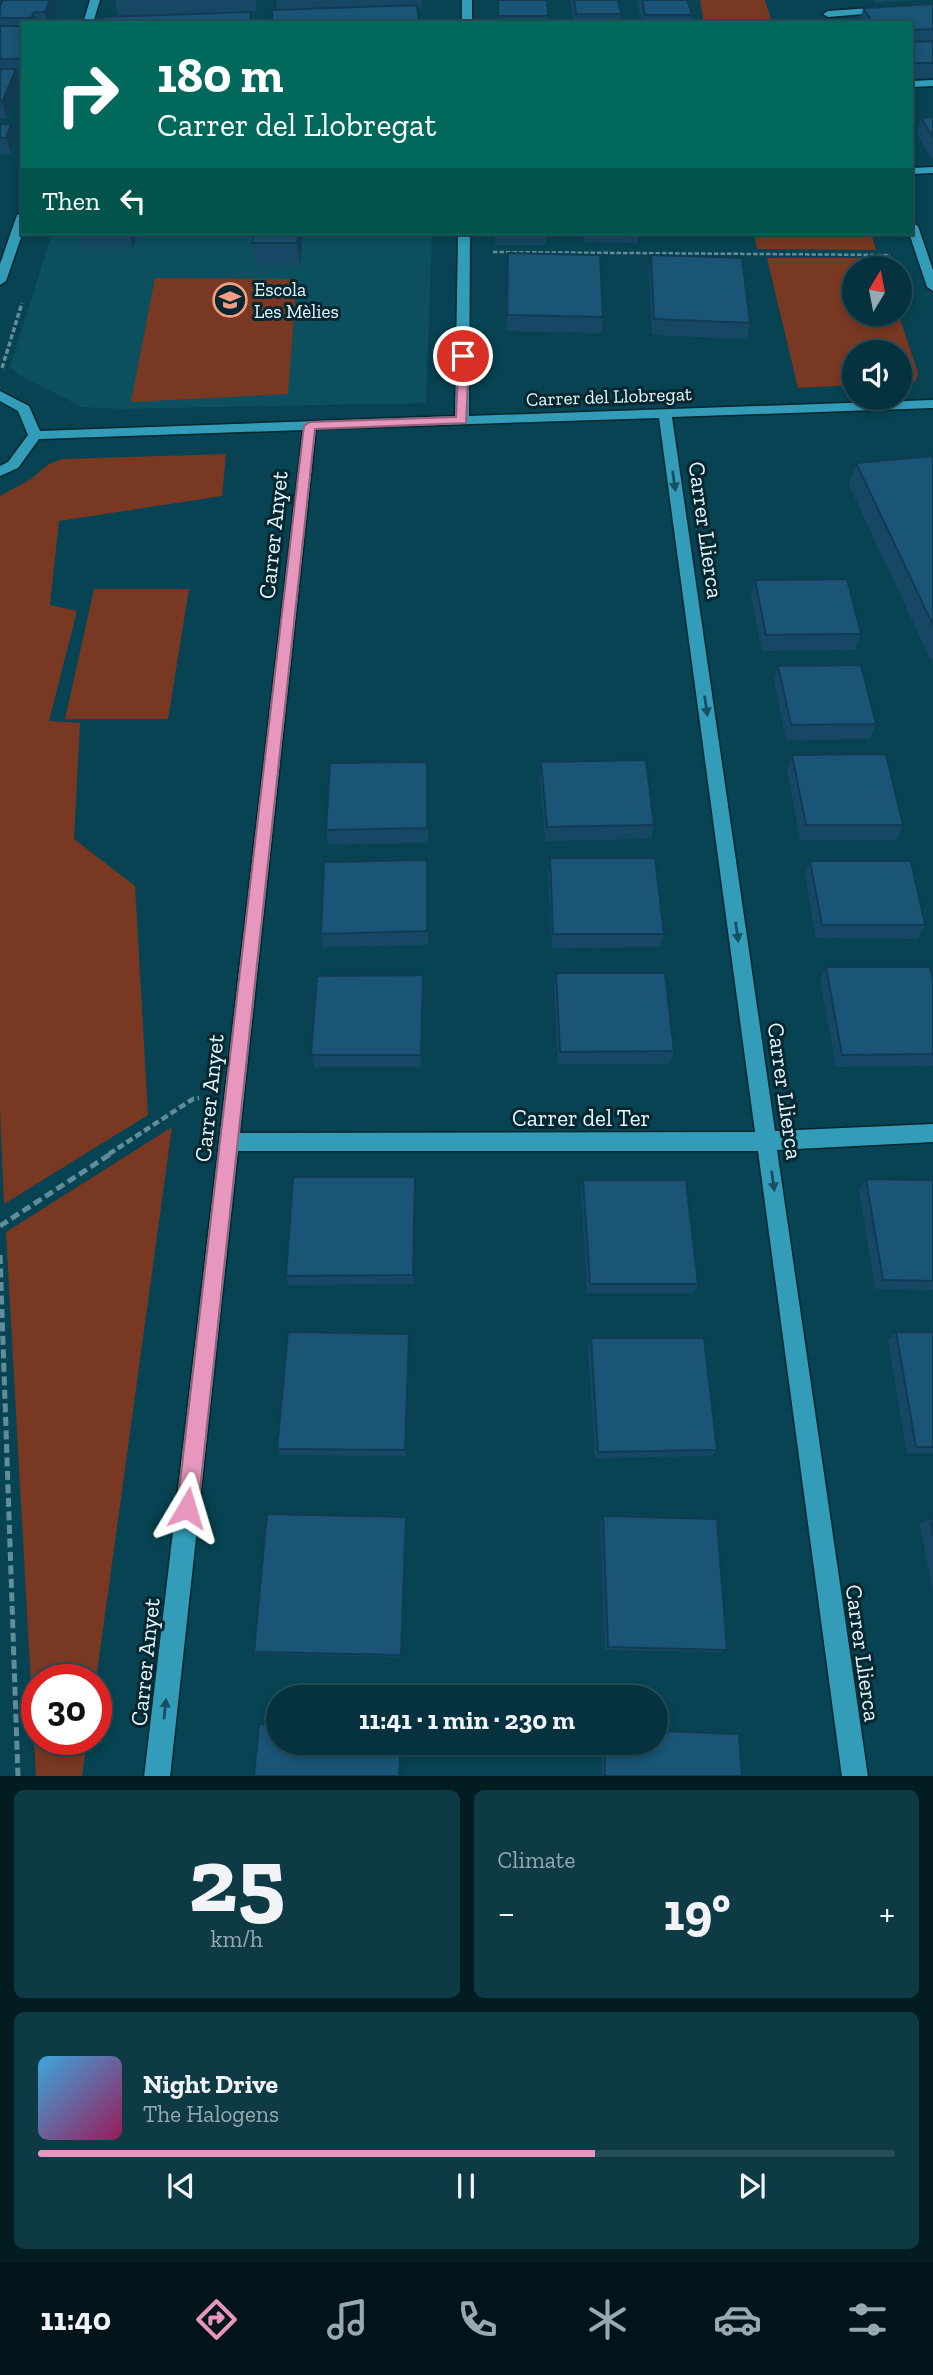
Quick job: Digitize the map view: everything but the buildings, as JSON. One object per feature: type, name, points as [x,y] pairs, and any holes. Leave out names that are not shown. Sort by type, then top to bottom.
[{"type":"street","points":[[89,21],[95,0]]},
{"type":"street","points":[[467,0],[467,21]]},
{"type":"street","points":[[823,0],[829,18],[894,10]]},
{"type":"street","points":[[913,85],[933,83]]},
{"type":"street","points":[[913,171],[933,170]]},
{"type":"street","points":[[0,281],[21,221]]},
{"type":"street","points":[[913,229],[933,287]]},
{"type":"street","points":[[462,421],[464,235]]},
{"type":"street","points":[[920,249],[933,243]]},
{"type":"street","points":[[0,395],[24,410],[35,435],[13,465],[0,472]]},
{"type":"street","name":"Carrer del Llobregat","points":[[35,435],[933,404]]},
{"type":"street","name":"Carrer Llierca","points":[[665,414],[855,1776]]},
{"type":"street","name":"Carrer Anyet","points":[[157,1776],[310,426]]},
{"type":"street","name":"Carrer del Ter","points":[[228,1142],[768,1142],[933,1133]]},
{"type":"path","points":[[464,252],[920,249]]},
{"type":"path","points":[[0,1226],[193,1099],[234,1095]]},
{"type":"path","points":[[0,1255],[18,1776]]},
{"type":"shaded area","points":[[700,0],[765,0],[771,21],[704,21]]},
{"type":"shaded area","name":"Escola Les Mèlies","points":[[51,235],[432,235],[426,403],[119,409],[82,407],[19,375],[10,367]]},
{"type":"shaded area","points":[[754,235],[872,235],[876,250],[757,249]]},
{"type":"shaded area","points":[[767,258],[842,258],[842,326],[902,326],[907,340],[842,340],[842,386],[798,388]]},
{"type":"shaded area","points":[[155,278],[297,279],[288,394],[131,402]]},
{"type":"shaded area","points":[[912,355],[918,373],[916,381],[912,382]]},
{"type":"shaded area","points":[[226,454],[222,496],[59,521],[50,605],[77,611],[49,721],[80,723],[74,839],[135,886],[148,1115],[4,1204],[0,1110],[0,496],[31,479],[49,464],[62,459]]},
{"type":"shaded area","points":[[94,589],[189,589],[168,719],[65,719]]},
{"type":"shaded area","points":[[172,1127],[98,1664],[30,1664],[6,1232]]},
{"type":"shaded area","points":[[35,1755],[85,1755],[82,1776],[36,1776]]},
{"type":"place","name":"Escola Les Mèlies","points":[[230,300]]},
{"type":"route","points":[[187,1508],[310,426],[462,421],[463,356]]}]
